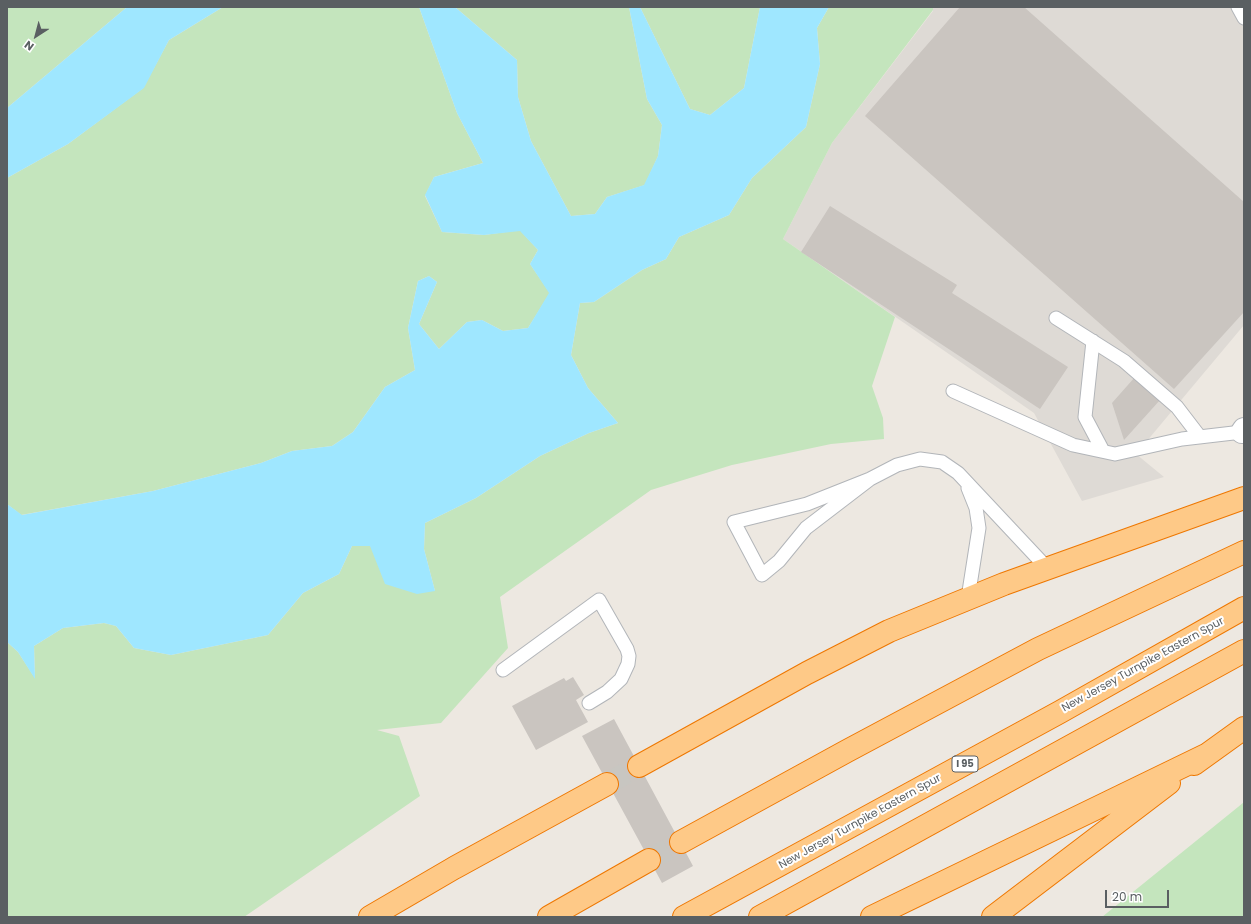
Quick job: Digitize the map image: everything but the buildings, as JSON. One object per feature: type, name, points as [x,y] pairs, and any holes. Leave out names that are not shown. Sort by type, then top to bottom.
[{"type":"highway","points":[[639,766],[807,673],[889,631],[968,598],[1244,498]]},
{"type":"highway","points":[[681,842],[1038,649],[1244,552]]},
{"type":"highway","name":"New Jersey Turnpike Eastern Spur","points":[[684,917],[1060,712],[1244,608]]},
{"type":"highway","points":[[760,917],[1244,651]]},
{"type":"highway","points":[[993,917],[1206,755],[1244,728]]},
{"type":"highway","points":[[872,917],[1206,755]]},
{"type":"highway","points":[[370,917],[607,784]]},
{"type":"highway","points":[[549,917],[649,860]]},
{"type":"lane","points":[[1238,7],[1244,18]]},
{"type":"lane","points":[[1056,318],[1124,361],[1177,407],[1200,437]]},
{"type":"lane","points":[[1093,342],[1085,416],[1103,452]]},
{"type":"lane","points":[[953,391],[1073,445],[1115,454],[1182,439],[1243,431]]},
{"type":"lane","points":[[870,479],[806,528],[778,562],[762,575],[734,522],[760,514],[807,504],[870,479],[897,465],[920,459],[942,462],[964,478],[1048,569]]},
{"type":"lane","points":[[964,478],[976,508],[980,528],[968,598]]},
{"type":"lane","points":[[503,670],[599,600],[627,649],[628,664],[621,678],[607,692],[589,703]]},
{"type":"shaded area","points":[[933,7],[1244,7],[1244,325],[1136,454],[1164,477],[1082,501],[1034,413],[783,239],[832,143],[933,11]]},
{"type":"green space","points":[[7,7],[127,7],[7,108]]},
{"type":"green space","points":[[223,7],[419,7],[457,113],[483,163],[434,177],[425,196],[442,232],[484,235],[520,230],[538,250],[530,264],[550,293],[528,328],[503,331],[482,320],[467,322],[439,349],[419,324],[437,282],[429,276],[418,281],[408,328],[415,370],[385,387],[353,432],[332,446],[292,451],[261,463],[153,491],[21,515],[7,504],[7,178],[68,144],[143,88],[169,40]]},
{"type":"green space","points":[[455,7],[629,7],[647,99],[662,125],[658,156],[645,185],[607,197],[595,214],[571,216],[531,141],[518,97],[517,60]]},
{"type":"green space","points":[[640,7],[760,7],[744,88],[710,115],[690,109]]},
{"type":"green space","points":[[829,7],[933,7],[933,10],[832,143],[783,239],[895,317],[872,386],[883,418],[884,439],[831,444],[732,465],[651,490],[500,597],[508,648],[441,723],[377,730],[399,736],[420,796],[244,917],[7,917],[7,642],[18,652],[35,678],[34,646],[63,628],[104,623],[116,626],[134,648],[171,655],[268,635],[303,593],[339,574],[352,546],[370,546],[435,591],[424,549],[425,523],[476,498],[540,456],[589,433],[618,423],[588,388],[571,355],[580,303],[594,302],[642,270],[666,259],[679,237],[729,215],[752,178],[806,127],[820,64],[817,28]]},
{"type":"green space","points":[[1244,802],[1244,917],[1102,917],[1238,807]]},
{"type":"water","points":[[127,7],[223,7],[169,40],[144,88],[68,144],[7,178],[7,108]]},
{"type":"water","points":[[419,7],[455,7],[517,60],[518,97],[531,141],[571,216],[595,214],[607,197],[644,185],[658,156],[662,125],[647,99],[629,7],[640,7],[690,109],[710,115],[744,88],[760,7],[829,7],[817,28],[820,64],[806,127],[752,178],[729,215],[679,237],[666,259],[642,270],[594,302],[580,303],[571,355],[588,388],[618,423],[589,433],[540,456],[476,498],[425,523],[424,549],[435,591],[417,594],[385,584],[370,546],[352,546],[339,574],[303,593],[268,635],[171,655],[134,648],[116,626],[104,623],[63,628],[34,646],[35,679],[18,652],[7,642],[7,504],[22,515],[153,491],[261,463],[292,451],[332,446],[353,432],[385,387],[415,370],[408,328],[418,281],[429,276],[437,282],[419,324],[439,349],[467,322],[482,320],[503,331],[528,328],[549,293],[530,264],[538,250],[520,231],[484,235],[442,232],[425,195],[434,177],[483,163],[457,113]]},
{"type":"tunnel","points":[[607,784],[639,766]]},
{"type":"tunnel","points":[[649,860],[681,842]]}]
